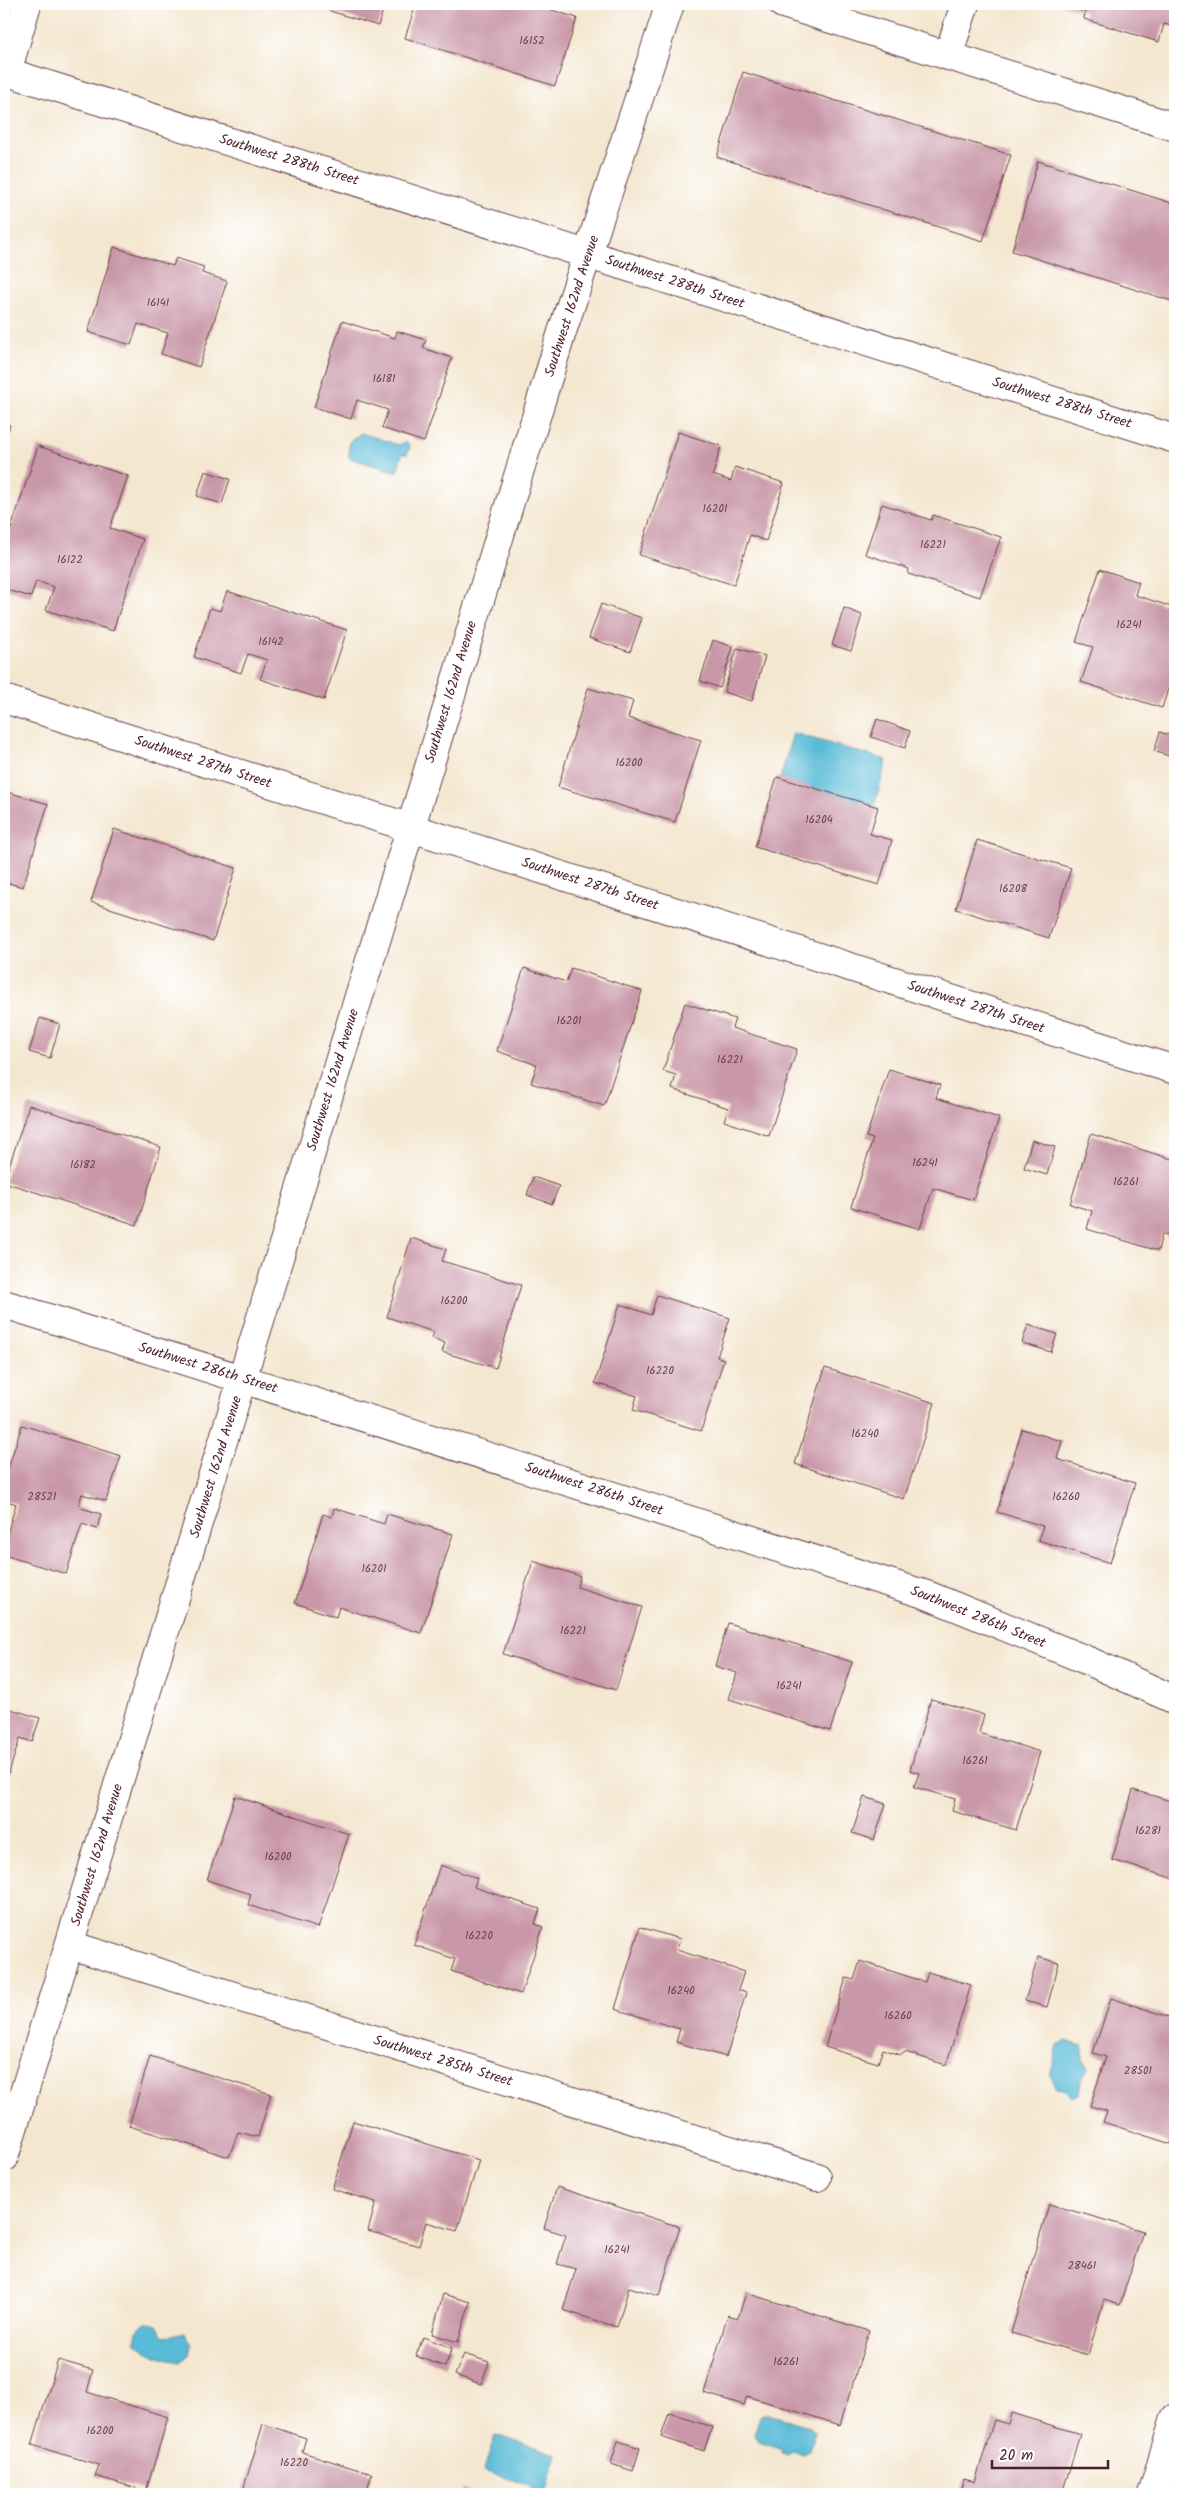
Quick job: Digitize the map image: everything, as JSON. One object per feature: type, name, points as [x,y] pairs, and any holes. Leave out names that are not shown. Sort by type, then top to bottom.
[{"type":"street","points":[[5,72],[27,4]]},
{"type":"street","name":"Southwest 162nd Avenue","points":[[4,2158],[243,1378],[409,827],[588,254],[670,4]]},
{"type":"street","points":[[782,4],[1175,127]]},
{"type":"street","points":[[948,56],[965,4]]},
{"type":"street","name":"Southwest 288th Street","points":[[5,72],[1175,439]]},
{"type":"street","name":"Southwest 287th Street","points":[[4,699],[1175,1070]]},
{"type":"street","name":"Southwest 286th Street","points":[[4,1304],[927,1595],[1091,1662],[1175,1700]]},
{"type":"street","name":"Southwest 285th Street","points":[[70,1945],[817,2177]]},
{"type":"street","points":[[1152,2494],[1175,2418]]},
{"type":"water","points":[[361,433],[399,445],[404,442],[408,443],[410,448],[407,454],[402,454],[397,472],[349,458],[349,442]]},
{"type":"water","points":[[793,733],[887,760],[874,806],[780,779]]},
{"type":"water","points":[[1065,2041],[1083,2046],[1083,2059],[1088,2068],[1081,2080],[1079,2094],[1071,2096],[1064,2089],[1057,2088],[1050,2076],[1058,2045]]},
{"type":"water","points":[[146,2322],[157,2325],[164,2337],[184,2332],[191,2345],[189,2355],[180,2362],[145,2350],[135,2342],[137,2331]]},
{"type":"water","points":[[765,2413],[809,2426],[814,2432],[809,2450],[804,2454],[792,2451],[788,2455],[782,2453],[781,2448],[759,2441],[754,2434],[760,2416]]},
{"type":"water","points":[[495,2435],[557,2454],[545,2494],[529,2494],[532,2486],[484,2471]]},
{"type":"building","points":[[308,4],[385,4],[378,26]]},
{"type":"building","points":[[416,4],[533,4],[577,18],[555,86],[405,38]]},
{"type":"building","points":[[1060,4],[1175,4],[1175,27],[1164,24],[1159,42],[1084,19],[1085,12]]},
{"type":"building","points":[[743,72],[1011,155],[983,241],[717,157]]},
{"type":"building","points":[[1038,161],[1175,204],[1175,302],[1012,251]]},
{"type":"building","points":[[114,247],[173,266],[176,258],[204,267],[202,273],[227,281],[199,367],[161,354],[168,333],[138,324],[131,345],[88,332]]},
{"type":"building","points":[[342,321],[395,338],[397,331],[426,340],[423,348],[452,358],[424,442],[382,428],[388,410],[357,400],[351,419],[314,407]]},
{"type":"building","points":[[4,423],[10,425],[4,444]]},
{"type":"building","points":[[678,432],[721,446],[713,475],[731,481],[735,467],[784,483],[766,541],[750,535],[734,585],[639,555]]},
{"type":"building","points":[[38,446],[128,476],[110,528],[143,539],[113,631],[46,610],[54,587],[36,581],[31,597],[4,589],[4,536],[8,538]]},
{"type":"building","points":[[205,471],[230,479],[222,504],[197,496]]},
{"type":"building","points":[[882,504],[931,520],[933,515],[1001,537],[980,597],[908,574],[909,569],[865,554]]},
{"type":"building","points":[[1100,569],[1139,582],[1135,595],[1175,608],[1175,674],[1173,673],[1162,708],[1081,682],[1093,647],[1076,642]]},
{"type":"building","points":[[227,591],[347,630],[324,700],[260,679],[267,660],[248,654],[241,673],[194,657],[210,608],[220,611]]},
{"type":"building","points":[[601,604],[642,618],[630,652],[589,638]]},
{"type":"building","points":[[844,608],[862,615],[851,651],[832,645]]},
{"type":"building","points":[[713,640],[733,647],[720,688],[700,681]]},
{"type":"building","points":[[737,648],[765,656],[752,701],[724,692]]},
{"type":"building","points":[[588,688],[633,701],[628,718],[701,740],[675,822],[558,787]]},
{"type":"building","points":[[877,719],[910,731],[905,748],[871,737]]},
{"type":"building","points":[[1160,732],[1175,737],[1175,758],[1154,751]]},
{"type":"building","points":[[777,777],[878,807],[870,834],[892,840],[879,885],[755,847]]},
{"type":"building","points":[[4,791],[48,804],[23,887],[4,882]]},
{"type":"building","points":[[114,829],[236,868],[213,941],[91,902]]},
{"type":"building","points":[[977,840],[1071,868],[1049,938],[956,909]]},
{"type":"building","points":[[524,968],[566,982],[571,968],[642,991],[604,1106],[531,1083],[537,1065],[497,1051]]},
{"type":"building","points":[[685,1003],[735,1019],[732,1028],[797,1049],[769,1136],[724,1121],[728,1108],[672,1089],[676,1075],[663,1071]]},
{"type":"building","points":[[40,1018],[60,1024],[50,1058],[29,1052]]},
{"type":"building","points":[[889,1069],[940,1085],[936,1098],[999,1118],[973,1200],[933,1188],[920,1229],[851,1207],[873,1139],[866,1137]]},
{"type":"building","points":[[29,1105],[161,1147],[137,1225],[4,1182]]},
{"type":"building","points":[[1091,1134],[1175,1160],[1175,1238],[1162,1234],[1158,1251],[1087,1229],[1092,1211],[1070,1204]]},
{"type":"building","points":[[1032,1140],[1055,1147],[1047,1175],[1024,1168]]},
{"type":"building","points":[[533,1177],[559,1186],[552,1204],[527,1195]]},
{"type":"building","points":[[411,1238],[446,1249],[442,1261],[521,1285],[496,1368],[442,1352],[445,1343],[432,1338],[434,1332],[387,1317]]},
{"type":"building","points":[[657,1295],[730,1318],[717,1357],[724,1359],[701,1431],[633,1410],[637,1396],[595,1383],[620,1304],[651,1315]]},
{"type":"building","points":[[1028,1325],[1057,1334],[1051,1352],[1022,1343]]},
{"type":"building","points":[[825,1368],[935,1403],[904,1499],[795,1464]]},
{"type":"building","points":[[22,1425],[121,1456],[106,1501],[82,1494],[78,1507],[101,1514],[97,1529],[82,1524],[66,1574],[4,1555],[4,1544],[16,1504],[4,1500],[4,1481]]},
{"type":"building","points":[[1022,1429],[1062,1441],[1057,1459],[1135,1483],[1110,1563],[1038,1540],[1043,1526],[997,1512]]},
{"type":"building","points":[[334,1508],[384,1524],[387,1514],[453,1534],[421,1633],[339,1607],[336,1617],[295,1603],[323,1514],[332,1517]]},
{"type":"building","points":[[533,1561],[580,1576],[577,1587],[642,1607],[616,1690],[503,1654]]},
{"type":"building","points":[[728,1623],[852,1662],[830,1731],[729,1699],[737,1673],[715,1666]]},
{"type":"building","points":[[931,1699],[984,1715],[979,1733],[1040,1752],[1016,1830],[952,1811],[955,1799],[914,1787],[919,1773],[910,1770]]},
{"type":"building","points":[[4,1707],[40,1718],[32,1742],[20,1738],[4,1788]]},
{"type":"building","points":[[1133,1790],[1175,1802],[1175,1879],[1112,1860]]},
{"type":"building","points":[[235,1796],[349,1834],[318,1928],[248,1905],[251,1894],[207,1880]]},
{"type":"building","points":[[864,1797],[886,1804],[874,1840],[852,1833]]},
{"type":"building","points":[[440,1865],[477,1878],[474,1887],[540,1909],[535,1924],[543,1927],[521,1994],[451,1971],[455,1959],[414,1945]]},
{"type":"building","points":[[640,1927],[680,1939],[677,1950],[744,1972],[738,1990],[746,1993],[726,2057],[676,2042],[680,2029],[615,2009]]},
{"type":"building","points":[[1038,1957],[1059,1963],[1047,2007],[1025,2001]]},
{"type":"building","points":[[860,1961],[925,1982],[928,1972],[971,1985],[946,2065],[905,2052],[901,2055],[883,2049],[878,2063],[825,2047],[846,1978],[854,1980]]},
{"type":"building","points":[[1111,1998],[1175,2019],[1175,2131],[1171,2144],[1103,2122],[1107,2111],[1090,2106],[1106,2057],[1093,2053]]},
{"type":"building","points":[[150,2056],[271,2094],[258,2137],[238,2132],[229,2157],[129,2126]]},
{"type":"building","points":[[353,2121],[479,2160],[457,2231],[426,2222],[419,2246],[368,2231],[376,2202],[332,2189]]},
{"type":"building","points":[[557,2187],[680,2227],[659,2296],[629,2287],[617,2327],[563,2310],[576,2269],[557,2264],[566,2235],[544,2228]]},
{"type":"building","points":[[1049,2204],[1143,2231],[1120,2305],[1104,2300],[1088,2355],[1011,2333]]},
{"type":"building","points":[[746,2293],[869,2331],[840,2425],[747,2396],[744,2405],[704,2393],[728,2315],[738,2318]]},
{"type":"building","points":[[443,2294],[470,2302],[458,2342],[432,2334]]},
{"type":"building","points":[[423,2337],[452,2348],[445,2367],[416,2356]]},
{"type":"building","points":[[464,2354],[489,2362],[481,2384],[455,2375]]},
{"type":"building","points":[[58,2360],[93,2370],[87,2392],[168,2417],[146,2491],[95,2476],[99,2465],[32,2445]]},
{"type":"building","points":[[669,2413],[712,2427],[704,2451],[661,2437]]},
{"type":"building","points":[[1011,2413],[1080,2434],[1062,2494],[959,2494],[964,2479],[975,2482],[994,2420],[1008,2424]]},
{"type":"building","points":[[263,2424],[306,2438],[302,2452],[372,2474],[366,2494],[242,2494]]},
{"type":"building","points":[[618,2441],[640,2448],[633,2471],[611,2464]]},
{"type":"building","points":[[464,2489],[481,2494],[462,2494]]}]
